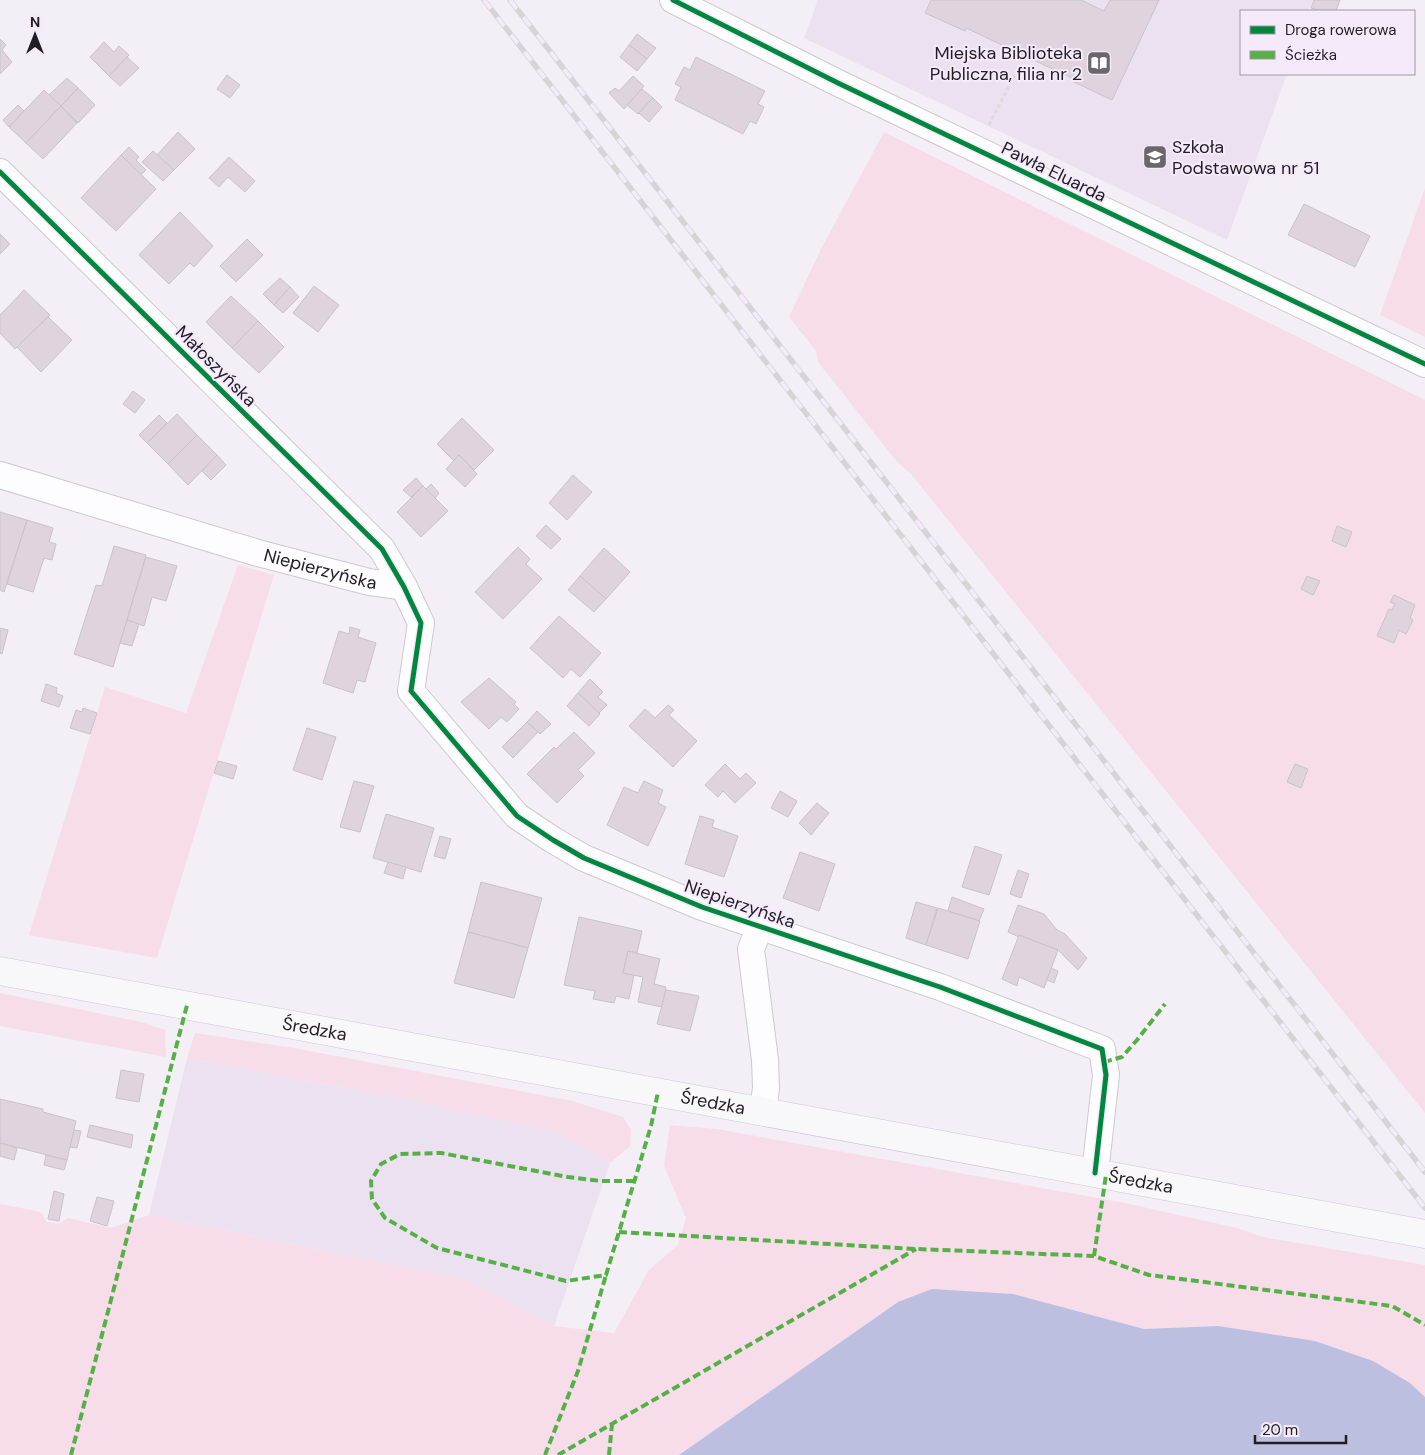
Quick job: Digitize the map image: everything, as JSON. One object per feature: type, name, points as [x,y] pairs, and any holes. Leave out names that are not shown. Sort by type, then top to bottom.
[{"type":"main road","name":"Średzka","points":[[0,971],[1425,1234]]},
{"type":"street","name":"Pawła Eluarda","points":[[673,0],[838,83],[1425,364]]},
{"type":"street","name":"Małoszyńska","points":[[0,172],[382,549],[404,587]]},
{"type":"street","name":"Niepierzyńska","points":[[0,475],[258,553],[369,582],[404,587],[421,623],[411,692],[517,816],[584,858],[702,907],[940,987],[1102,1049],[1106,1075],[1095,1173]]},
{"type":"street","points":[[760,926],[751,949],[765,1060],[766,1088],[763,1111]]},
{"type":"path","points":[[987,129],[1015,74]]},
{"type":"shaded area","name":"Szkoła Podstawowa nr 51","points":[[818,0],[1313,0],[1309,10],[1240,10],[1240,75],[1287,75],[1227,240],[804,38]]},
{"type":"shaded area","points":[[884,132],[1425,400],[1425,1113],[911,474],[898,463],[818,362],[816,351],[789,317],[821,249]]},
{"type":"shaded area","points":[[1425,188],[1425,337],[1380,315]]},
{"type":"shaded area","points":[[238,565],[274,575],[157,958],[29,935],[105,687],[186,713]]},
{"type":"shaded area","points":[[0,993],[141,1022],[165,1030],[166,1057],[0,1026]]},
{"type":"shaded area","points":[[195,1033],[294,1048],[573,1101],[623,1117],[631,1130],[630,1146],[610,1163],[557,1132],[398,1098],[187,1058]]},
{"type":"shaded area","points":[[187,1058],[398,1098],[558,1132],[610,1163],[554,1326],[467,1280],[149,1215]]},
{"type":"shaded area","points":[[670,1125],[717,1129],[1125,1203],[1237,1228],[1263,1237],[1425,1265],[1425,1397],[1410,1383],[1218,1326],[1144,1329],[1013,1294],[898,1302],[679,1455],[0,1455],[0,1204],[41,1212],[47,1222],[59,1224],[68,1218],[111,1228],[149,1215],[467,1280],[554,1326],[614,1333],[649,1270],[678,1245],[686,1218],[664,1166]]},
{"type":"water","points":[[932,1289],[1013,1294],[1144,1329],[1218,1326],[1315,1341],[1373,1361],[1410,1383],[1425,1397],[1425,1455],[679,1455],[898,1302]]},
{"type":"building","points":[[931,0],[1081,0],[1104,11],[1110,0],[1159,0],[1112,100],[1072,81],[1074,79],[966,28],[965,31],[925,13]]},
{"type":"building","points":[[1314,0],[1340,0],[1336,10],[1317,10],[1311,8]]},
{"type":"building","points":[[637,34],[656,48],[647,59],[629,45]]},
{"type":"building","points":[[0,39],[6,45],[2,50],[12,62],[0,74]]},
{"type":"building","points":[[104,42],[114,52],[119,46],[129,55],[109,76],[90,57]]},
{"type":"building","points":[[629,45],[647,59],[637,71],[620,57]]},
{"type":"building","points":[[127,57],[139,68],[120,86],[109,76]]},
{"type":"building","points":[[696,57],[765,91],[758,104],[764,107],[756,124],[750,121],[743,134],[675,100],[681,87],[675,84],[684,67],[690,70]]},
{"type":"building","points":[[227,75],[240,85],[230,98],[217,89]]},
{"type":"building","points":[[633,76],[644,86],[624,109],[609,93],[615,88],[619,91]]},
{"type":"building","points":[[67,78],[78,88],[61,106],[49,95]]},
{"type":"building","points":[[78,88],[95,105],[78,123],[61,106]]},
{"type":"building","points":[[642,89],[653,98],[638,114],[627,105]]},
{"type":"building","points":[[44,90],[61,106],[26,143],[9,127]]},
{"type":"building","points":[[653,98],[662,107],[649,122],[639,113]]},
{"type":"building","points":[[18,105],[24,111],[9,127],[3,120]]},
{"type":"building","points":[[61,106],[77,123],[43,159],[26,143]]},
{"type":"building","points":[[178,132],[195,149],[174,170],[157,155]]},
{"type":"building","points":[[129,147],[139,157],[136,160],[146,170],[141,175],[121,155]]},
{"type":"building","points":[[153,151],[174,170],[163,181],[142,162]]},
{"type":"building","points":[[121,155],[156,189],[116,231],[81,198]]},
{"type":"building","points":[[229,157],[255,181],[245,192],[228,177],[219,187],[209,178]]},
{"type":"building","points":[[1304,204],[1370,236],[1355,267],[1288,235]]},
{"type":"building","points":[[180,212],[213,246],[194,267],[190,263],[169,284],[139,255]]},
{"type":"building","points":[[0,234],[10,244],[0,254]]},
{"type":"building","points":[[247,239],[263,255],[236,282],[220,266]]},
{"type":"building","points":[[280,278],[290,287],[274,305],[263,294]]},
{"type":"building","points":[[314,286],[339,305],[318,332],[293,313]]},
{"type":"building","points":[[290,287],[299,297],[283,313],[274,305]]},
{"type":"building","points":[[24,290],[50,315],[15,349],[0,333],[0,315]]},
{"type":"building","points":[[231,296],[258,321],[232,348],[206,322]]},
{"type":"building","points":[[48,317],[72,340],[41,372],[17,347]]},
{"type":"building","points":[[258,321],[284,347],[259,373],[232,348]]},
{"type":"building","points":[[133,391],[145,400],[135,413],[123,404]]},
{"type":"building","points":[[177,414],[197,435],[168,464],[147,443]]},
{"type":"building","points":[[159,415],[167,423],[147,443],[139,435]]},
{"type":"building","points":[[462,418],[494,450],[474,470],[459,455],[454,461],[437,444]]},
{"type":"building","points":[[197,435],[217,455],[188,485],[168,464]]},
{"type":"building","points":[[217,455],[226,465],[211,480],[202,471]]},
{"type":"building","points":[[459,455],[477,474],[465,487],[446,469]]},
{"type":"building","points":[[573,475],[592,492],[567,520],[549,503]]},
{"type":"building","points":[[416,478],[423,486],[411,497],[403,490]]},
{"type":"building","points":[[431,484],[439,493],[435,498],[426,489]]},
{"type":"building","points":[[423,486],[448,511],[421,537],[397,512]]},
{"type":"building","points":[[0,512],[27,520],[4,592],[0,590]]},
{"type":"building","points":[[27,520],[53,528],[49,542],[56,544],[52,560],[44,558],[33,592],[7,584]]},
{"type":"building","points":[[546,525],[561,539],[551,549],[536,536]]},
{"type":"building","points":[[1337,526],[1352,532],[1346,547],[1332,541]]},
{"type":"building","points":[[114,546],[146,555],[113,667],[74,654],[96,585],[102,586]]},
{"type":"building","points":[[518,547],[530,559],[526,564],[542,579],[503,619],[475,592]]},
{"type":"building","points":[[604,548],[630,572],[606,599],[580,576]]},
{"type":"building","points":[[146,557],[177,566],[166,601],[152,597],[144,626],[127,620]]},
{"type":"building","points":[[580,576],[606,599],[594,612],[568,590]]},
{"type":"building","points":[[1307,576],[1320,581],[1313,595],[1301,589]]},
{"type":"building","points":[[1394,595],[1415,605],[1410,618],[1413,620],[1406,634],[1399,630],[1394,643],[1377,636],[1389,609],[1392,610],[1395,604],[1390,602]]},
{"type":"building","points":[[559,616],[601,653],[580,677],[571,669],[563,678],[530,648]]},
{"type":"building","points":[[127,620],[139,624],[132,646],[120,643]]},
{"type":"building","points":[[350,627],[360,630],[358,637],[376,643],[365,682],[357,680],[353,693],[323,683],[339,631],[349,634]]},
{"type":"building","points":[[0,628],[8,630],[2,654],[0,653]]},
{"type":"building","points":[[489,678],[516,702],[514,704],[519,709],[507,722],[501,717],[489,729],[461,702]]},
{"type":"building","points":[[590,679],[603,692],[598,697],[607,705],[599,713],[578,693]]},
{"type":"building","points":[[46,684],[57,688],[56,693],[63,696],[59,707],[41,701]]},
{"type":"building","points":[[578,693],[600,714],[589,726],[567,706]]},
{"type":"building","points":[[668,705],[674,710],[669,715],[697,741],[673,767],[629,726],[645,709],[655,718]]},
{"type":"building","points":[[83,708],[97,713],[90,734],[70,728],[76,710],[82,712]]},
{"type":"building","points":[[537,711],[551,724],[540,734],[527,722]]},
{"type":"building","points":[[527,722],[538,732],[513,758],[502,747]]},
{"type":"building","points":[[307,728],[336,737],[322,780],[293,770]]},
{"type":"building","points":[[574,732],[595,753],[578,770],[584,776],[557,803],[527,774],[554,747],[556,749]]},
{"type":"building","points":[[218,761],[237,766],[233,779],[214,773]]},
{"type":"building","points":[[725,764],[740,779],[746,773],[756,783],[735,803],[723,791],[718,797],[705,785]]},
{"type":"building","points":[[1295,764],[1308,769],[1301,788],[1287,782]]},
{"type":"building","points":[[354,781],[374,786],[360,832],[340,827]]},
{"type":"building","points":[[644,781],[663,790],[658,803],[666,807],[648,846],[607,825],[624,787],[638,793]]},
{"type":"building","points":[[780,791],[797,801],[788,817],[771,808]]},
{"type":"building","points":[[817,803],[829,813],[811,835],[799,823]]},
{"type":"building","points":[[386,814],[434,828],[421,872],[373,858]]},
{"type":"building","points":[[700,816],[714,820],[712,827],[738,836],[724,877],[685,864]]},
{"type":"building","points":[[440,836],[451,839],[445,859],[434,856]]},
{"type":"building","points":[[975,846],[1002,855],[989,895],[962,887]]},
{"type":"building","points":[[800,852],[835,864],[819,911],[783,898]]},
{"type":"building","points":[[388,862],[406,867],[403,879],[384,873]]},
{"type":"building","points":[[1018,870],[1029,874],[1021,898],[1010,894]]},
{"type":"building","points":[[481,882],[542,898],[528,948],[468,932]]},
{"type":"building","points":[[952,897],[984,909],[979,921],[948,911]]},
{"type":"building","points":[[916,902],[937,908],[926,945],[906,938]]},
{"type":"building","points":[[1018,905],[1044,914],[1057,930],[1065,934],[1087,958],[1078,970],[1058,950],[1008,932]]},
{"type":"building","points":[[938,908],[980,921],[968,959],[926,945]]},
{"type":"building","points":[[579,917],[642,931],[637,953],[628,951],[623,973],[634,975],[629,999],[616,996],[614,1003],[593,999],[595,991],[564,985]]},
{"type":"building","points":[[468,932],[528,948],[514,998],[454,983]]},
{"type":"building","points":[[1019,935],[1058,950],[1044,988],[1019,977],[1017,986],[1002,979]]},
{"type":"building","points":[[628,951],[660,959],[654,984],[666,987],[662,1007],[638,1002],[643,977],[623,973]]},
{"type":"building","points":[[1051,968],[1058,971],[1054,983],[1047,980]]},
{"type":"building","points":[[666,990],[699,996],[690,1031],[657,1024]]},
{"type":"building","points":[[121,1070],[144,1074],[139,1102],[116,1098]]},
{"type":"building","points":[[0,1099],[43,1109],[43,1112],[76,1121],[67,1160],[0,1143]]},
{"type":"building","points":[[90,1125],[133,1135],[131,1148],[87,1137]]},
{"type":"building","points":[[74,1130],[81,1131],[77,1148],[70,1147]]},
{"type":"building","points":[[0,1143],[17,1148],[14,1160],[0,1156]]},
{"type":"building","points":[[46,1155],[67,1160],[64,1170],[44,1165]]},
{"type":"building","points":[[54,1191],[64,1194],[59,1221],[48,1219]]},
{"type":"building","points":[[97,1197],[114,1201],[107,1226],[90,1221]]},
{"type":"railway","points":[[484,0],[1425,1208]]},
{"type":"railway","points":[[510,0],[1425,1172]]},
{"type":"marked path","points":[[1104,1062],[1122,1057],[1165,1004]]},
{"type":"marked path","points":[[71,1455],[187,1005]]},
{"type":"marked path","points":[[634,1181],[601,1181],[568,1177],[441,1153],[400,1154],[381,1164],[371,1181],[372,1199],[385,1218],[437,1248],[566,1281],[606,1275],[651,1126],[658,1092]]},
{"type":"marked path","points":[[1094,1256],[1106,1175]]},
{"type":"marked path","points":[[619,1232],[916,1249],[1094,1256],[1149,1275],[1392,1306],[1425,1325]]},
{"type":"marked path","points":[[558,1455],[916,1249]]},
{"type":"marked path","points":[[545,1455],[578,1371],[606,1275]]},
{"type":"marked path","points":[[609,1455],[612,1424]]},
{"type":"cycle path","points":[[673,0],[838,83],[1425,364]]},
{"type":"cycle path","points":[[0,172],[382,549],[404,587],[421,623],[411,691],[517,816],[584,858],[702,907],[940,987],[1102,1049],[1106,1075],[1095,1173]]},
{"type":"place","name":"Miejska Biblioteka Publiczna, filia nr 2","points":[[1099,63]]},
{"type":"place","name":"Szkoła Podstawowa nr 51","points":[[1155,157]]}]
